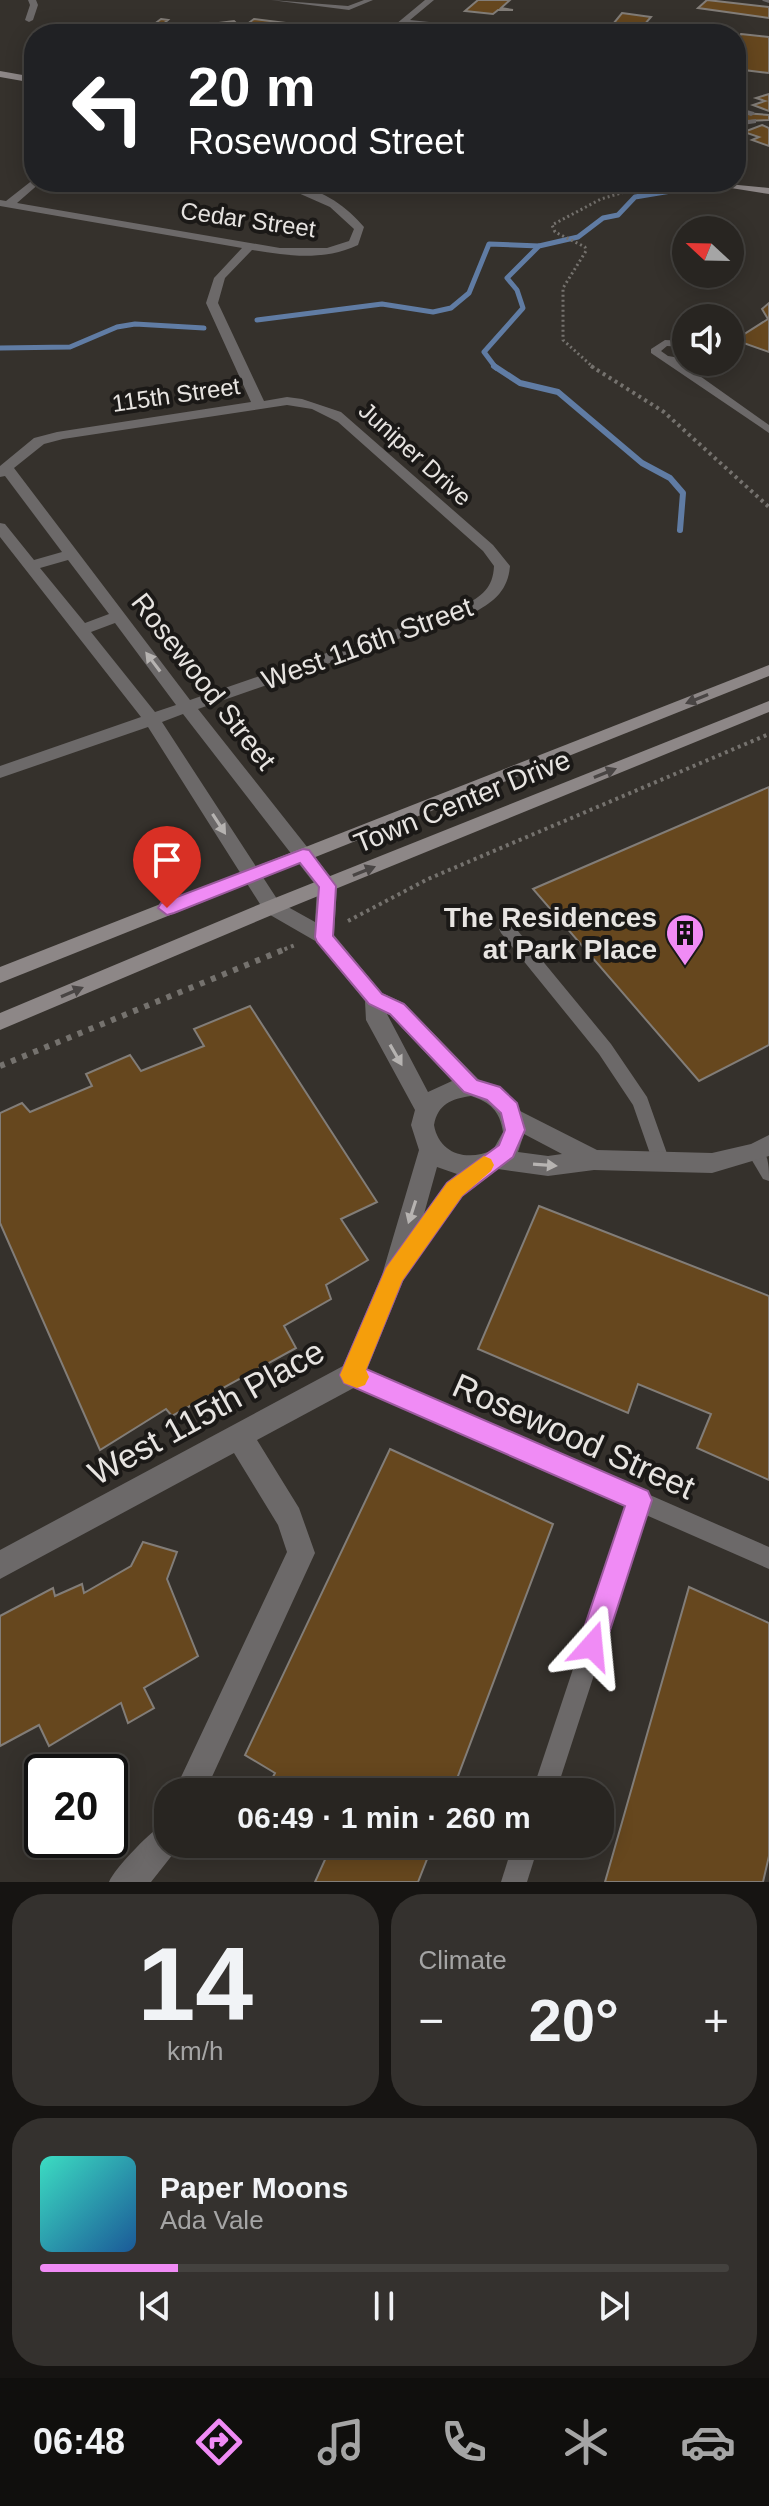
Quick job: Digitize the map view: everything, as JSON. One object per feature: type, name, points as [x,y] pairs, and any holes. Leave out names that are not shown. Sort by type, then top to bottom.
[{"type":"street","points":[[29,20],[34,5],[32,0]]},
{"type":"street","points":[[400,24],[430,0]]},
{"type":"street","points":[[411,15],[476,24]]},
{"type":"street","points":[[402,22],[417,24]]},
{"type":"street","points":[[0,65],[24,69]]},
{"type":"street","points":[[0,74],[24,78]]},
{"type":"street","points":[[746,187],[769,191]]},
{"type":"street","points":[[4,204],[24,190]]},
{"type":"street","name":"Cedar Street","points":[[4,204],[319,254],[340,251],[354,243],[360,229],[342,209],[304,192]]},
{"type":"street","points":[[251,245],[221,272],[212,288],[212,303],[259,405]]},
{"type":"street","name":"Juniper Drive","points":[[259,405],[287,401],[309,403],[336,414],[488,548],[502,566],[500,584]]},
{"type":"street","name":"115th Street","points":[[3,470],[39,441],[100,428],[259,405]]},
{"type":"street","name":"Rosewood Street","points":[[3,470],[72,554],[327,886]]},
{"type":"street","points":[[0,527],[151,718],[272,907],[322,935],[375,999],[397,1009],[471,1087]]},
{"type":"street","points":[[31,566],[72,554]]},
{"type":"street","name":"West 116th Street","points":[[0,772],[469,609],[491,598],[500,584]]},
{"type":"street","points":[[82,630],[119,616]]},
{"type":"street","name":"Town Center Drive","points":[[0,975],[769,670]]},
{"type":"street","name":"Town Center Drive","points":[[0,1022],[272,907],[769,706]]},
{"type":"street","points":[[322,935],[327,886]]},
{"type":"street","points":[[375,999],[377,1020],[426,1108]]},
{"type":"street","points":[[491,1161],[513,1141],[514,1118],[510,1109],[493,1093],[471,1087],[449,1089],[426,1108],[422,1128],[431,1149],[456,1164],[491,1161],[548,1166],[594,1160],[712,1163],[763,1149]]},
{"type":"street","points":[[514,1118],[594,1160]]},
{"type":"street","name":"West 115th Place","points":[[0,1565],[352,1375],[394,1275],[431,1149]]},
{"type":"street","name":"West 115th Place","points":[[394,1275],[455,1189],[491,1161]]},
{"type":"street","points":[[196,1778],[301,1553],[289,1518],[239,1436]]},
{"type":"street","points":[[125,1882],[134,1877],[154,1853]]},
{"type":"lane","points":[[274,0],[338,8],[355,7],[370,0]]},
{"type":"lane","points":[[672,342],[656,348],[656,354],[672,361]]},
{"type":"lane","points":[[694,376],[766,424]]},
{"type":"lane","points":[[507,929],[605,1049],[641,1102],[661,1162]]},
{"type":"lane","points":[[763,1149],[769,1173]]},
{"type":"lane","name":"Rosewood Street","points":[[352,1375],[769,1558]]},
{"type":"lane","points":[[549,1778],[640,1500]]},
{"type":"lane","points":[[514,1882],[522,1858]]},
{"type":"path","points":[[621,192],[552,225],[555,232],[585,247],[586,251],[563,288],[563,340],[581,360],[645,397],[670,416],[725,463],[769,507]]},
{"type":"path","points":[[0,1066],[322,935],[428,879],[769,734]]},
{"type":"building","points":[[478,0],[510,0],[501,8],[513,10],[498,10],[493,14],[465,11]]},
{"type":"building","points":[[707,0],[769,7],[769,18],[698,8]]},
{"type":"building","points":[[622,13],[651,17],[645,24],[613,24]]},
{"type":"building","points":[[254,19],[294,24],[247,24]]},
{"type":"building","points":[[746,35],[769,37],[769,73],[746,70]]},
{"type":"building","points":[[769,94],[769,111],[753,105],[765,101],[756,98]]},
{"type":"building","points":[[746,113],[769,115],[769,120],[746,121]]},
{"type":"building","points":[[762,125],[769,128],[769,146],[752,140],[759,137],[746,131]]},
{"type":"building","points":[[769,303],[769,352],[744,343],[744,334],[768,319],[762,309]]},
{"type":"building","name":"The Residences at Park Place","points":[[769,787],[769,1045],[699,1081],[533,889]]},
{"type":"building","points":[[250,1006],[377,1202],[341,1219],[368,1260],[326,1285],[331,1299],[284,1326],[296,1348],[172,1416],[166,1409],[100,1450],[0,1223],[0,1113],[22,1103],[30,1112],[92,1086],[86,1074],[130,1055],[141,1071],[204,1046],[194,1029]]},
{"type":"building","points":[[539,1206],[769,1296],[769,1480],[697,1448],[711,1414],[638,1384],[628,1413],[478,1349]]},
{"type":"building","points":[[390,1449],[553,1524],[457,1778],[272,1778],[275,1773],[245,1755]]},
{"type":"building","points":[[143,1542],[177,1552],[167,1579],[198,1656],[144,1688],[154,1708],[128,1723],[121,1703],[49,1746],[39,1725],[0,1746],[0,1616],[53,1588],[55,1596],[82,1584],[84,1593],[131,1566]]},
{"type":"building","points":[[689,1587],[769,1623],[769,1856],[763,1882],[605,1882]]},
{"type":"building","points":[[326,1858],[427,1858],[418,1882],[315,1882]]},
{"type":"waterway","points":[[539,246],[578,237],[603,218],[618,215],[635,197],[665,192]]},
{"type":"waterway","points":[[257,320],[382,304],[433,312],[451,308],[469,293],[489,244],[539,246]]},
{"type":"waterway","points":[[495,367],[484,352],[523,308],[517,290],[507,278],[539,246]]},
{"type":"waterway","points":[[0,348],[70,347],[117,327],[135,324],[204,328]]},
{"type":"waterway","points":[[495,367],[520,383],[558,392],[642,463],[670,478],[683,493],[680,530]]},
{"type":"slow traffic","points":[[357,1377],[352,1375],[394,1275],[455,1189],[484,1165]]},
{"type":"place","name":"The Residences at Park Place","points":[[685,967]]},
{"type":"route","points":[[167,908],[303,855],[327,886],[324,937],[375,999],[397,1009],[471,1087],[493,1093],[510,1109],[514,1118],[513,1141],[506,1151],[455,1189],[394,1275],[352,1375],[640,1500],[592,1646]]}]
